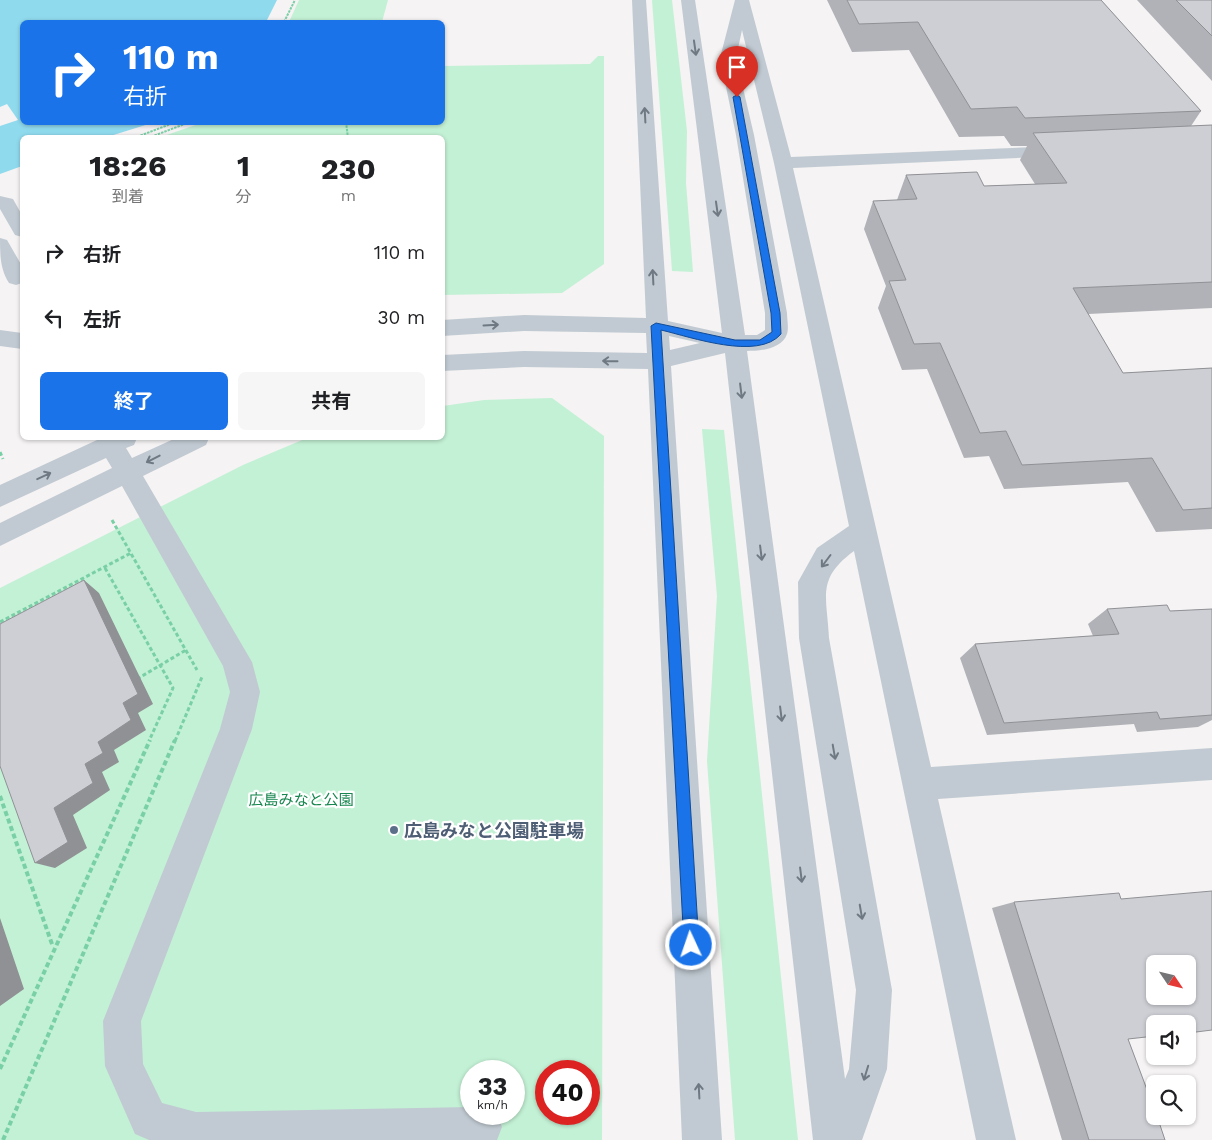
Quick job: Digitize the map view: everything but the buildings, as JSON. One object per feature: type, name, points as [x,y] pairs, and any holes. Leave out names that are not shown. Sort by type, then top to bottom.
[{"type":"street","points":[[639,0],[702,1140]]},
{"type":"street","points":[[688,0],[735,343],[834,1140]]},
{"type":"street","points":[[445,328],[524,323],[656,326],[735,343],[762,343],[776,334],[776,313],[745,135],[728,58],[741,0]]},
{"type":"street","points":[[741,0],[783,163],[920,784],[996,1140]]},
{"type":"street","points":[[783,163],[1082,150]]},
{"type":"street","points":[[0,202],[6,203],[20,228]]},
{"type":"street","points":[[0,244],[14,269],[13,280]]},
{"type":"street","points":[[0,338],[20,341]]},
{"type":"street","points":[[445,363],[524,359],[658,361],[735,343]]},
{"type":"street","points":[[0,354],[20,354]]},
{"type":"street","points":[[0,496],[115,446],[176,440]]},
{"type":"street","points":[[0,535],[115,446]]},
{"type":"street","points":[[115,446],[236,662],[245,692],[236,729],[122,1021],[124,1066],[148,1120],[196,1132],[482,1127]]},
{"type":"street","points":[[842,1140],[868,1069],[874,990],[814,638],[812,582],[827,556],[863,530]]},
{"type":"street","points":[[920,784],[1212,764]]},
{"type":"path","points":[[285,20],[295,0]]},
{"type":"path","points":[[142,135],[168,125]]},
{"type":"path","points":[[156,135],[182,125]]},
{"type":"path","points":[[0,452],[3,460]]},
{"type":"path","points":[[2,1140],[202,678],[112,520]]},
{"type":"path","points":[[0,622],[131,553]]},
{"type":"path","points":[[0,1068],[173,688],[104,568]]},
{"type":"path","points":[[135,680],[186,650]]},
{"type":"path","points":[[0,796],[53,948]]},
{"type":"green space","points":[[299,0],[388,0],[383,20],[290,20]]},
{"type":"green space","points":[[652,0],[672,0],[687,131],[686,183],[693,272],[672,271]]},
{"type":"green space","points":[[598,56],[604,56],[604,264],[562,293],[445,295],[445,135],[167,135],[195,125],[445,125],[445,66],[590,64]]},
{"type":"green space","name":"広島みなと公園","points":[[552,398],[604,436],[602,1140],[0,1140],[0,588],[243,465],[302,440],[445,440],[445,406],[484,400]]},
{"type":"green space","points":[[702,429],[724,430],[798,1140],[735,1140],[707,761],[717,596]]},
{"type":"water","points":[[0,0],[277,0],[267,20],[20,20],[20,125],[146,125],[113,135],[20,135],[20,167],[0,174]]},
{"type":"pier","points":[[7,104],[18,120],[0,126],[0,107]]},
{"type":"place","name":"広島みなと公園駐車場","points":[[394,830]]},
{"type":"route","points":[[691,945],[656,326],[735,343],[762,343],[776,334],[776,313],[737,97]]}]
